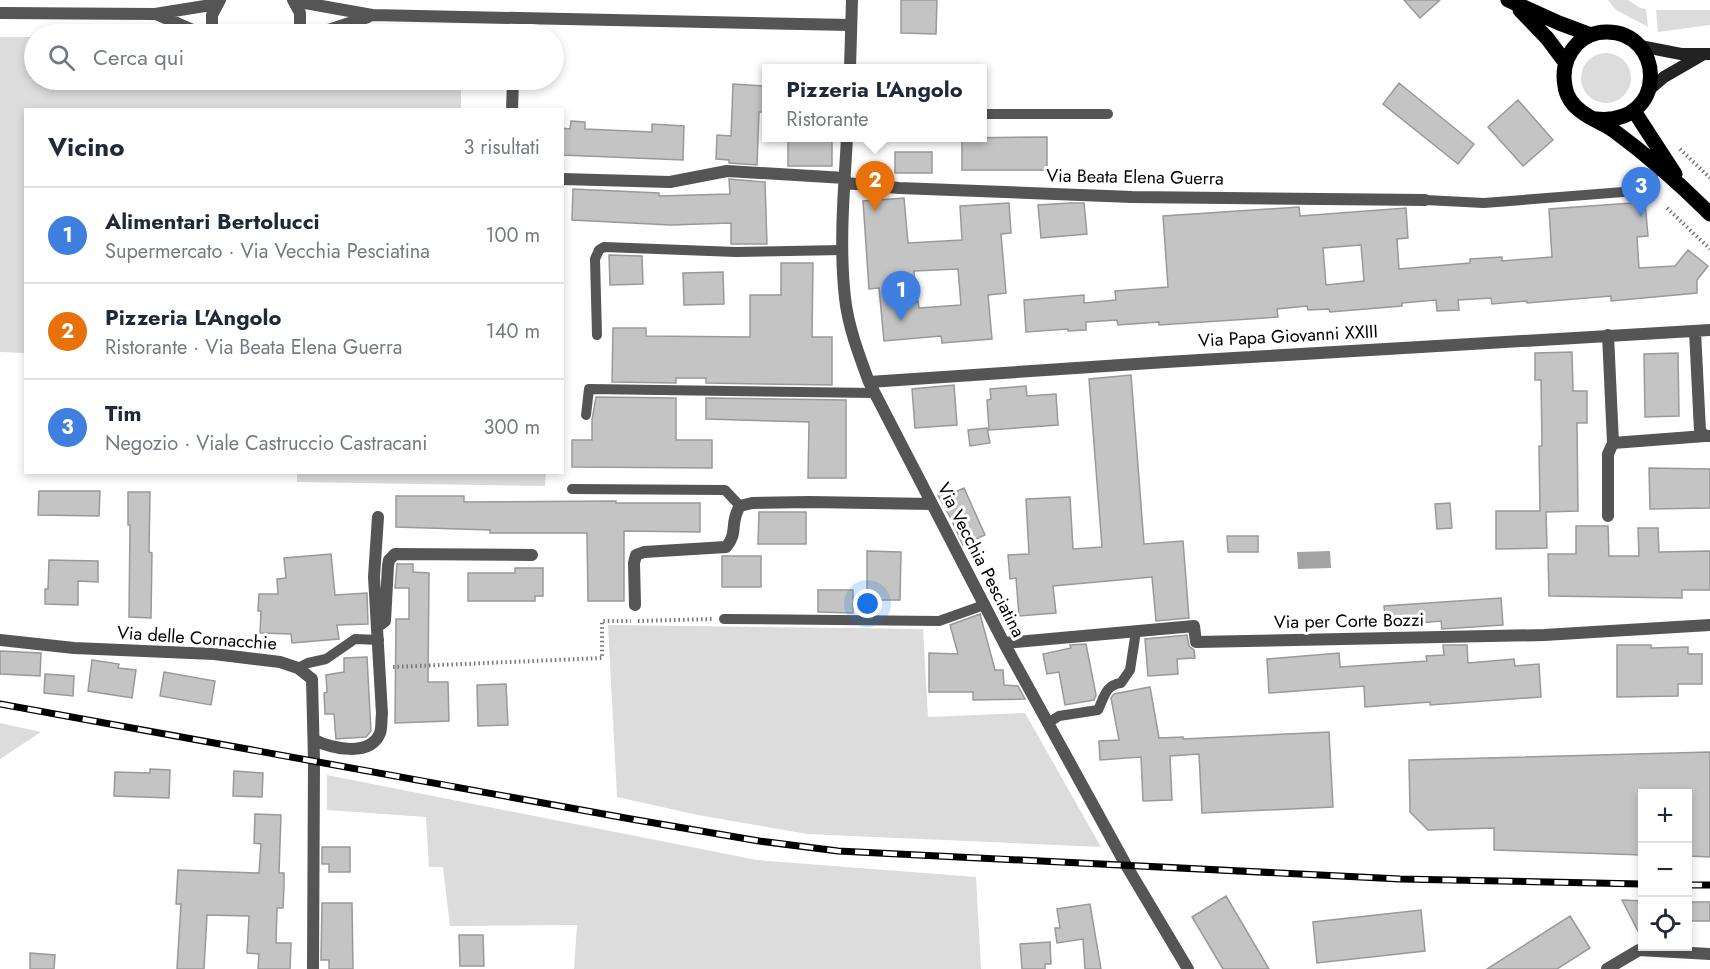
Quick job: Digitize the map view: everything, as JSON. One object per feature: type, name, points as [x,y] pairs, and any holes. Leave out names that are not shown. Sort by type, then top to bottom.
[{"type":"main road","points":[[1511,2],[1592,35]]},
{"type":"main road","points":[[1511,2],[1547,38],[1565,62]]},
{"type":"main road","points":[[1649,90],[1651,74],[1648,59],[1640,46],[1628,37],[1613,32],[1592,35],[1576,46],[1565,62],[1563,76],[1565,90],[1572,103],[1583,113],[1613,130],[1687,191],[1710,214]]},
{"type":"main road","points":[[1640,46],[1665,52],[1706,55]]},
{"type":"main road","points":[[1596,119],[1622,118],[1634,111],[1649,90],[1664,77],[1706,55]]},
{"type":"main road","points":[[1634,111],[1687,191]]},
{"type":"street","points":[[293,0],[372,15],[851,25]]},
{"type":"street","points":[[293,0],[300,13],[300,24]]},
{"type":"street","points":[[850,64],[852,0]]},
{"type":"street","points":[[0,13],[154,14],[218,2]]},
{"type":"street","points":[[212,24],[212,15],[218,2]]},
{"type":"street","points":[[154,14],[178,24]]},
{"type":"street","points":[[345,24],[372,15]]},
{"type":"street","points":[[512,108],[513,90]]},
{"type":"street","name":"Via Vecchia Pesciatina","points":[[847,142],[843,250],[845,300],[855,343],[868,382],[1004,643],[1126,866],[1188,969]]},
{"type":"street","name":"Via Beata Elena Guerra","points":[[564,179],[670,182],[727,171],[845,180],[899,188],[1132,197],[1425,200]]},
{"type":"street","name":"Via Papa Giovanni XXIII","points":[[868,382],[1710,330]]},
{"type":"street","points":[[1695,331],[1700,430],[1708,436]]},
{"type":"street","points":[[1608,335],[1613,443],[1608,454],[1608,516]]},
{"type":"street","points":[[1613,443],[1708,436]]},
{"type":"street","points":[[635,605],[633,563],[636,555],[644,552],[726,547],[733,539],[734,514],[740,506],[752,503],[799,502],[932,504]]},
{"type":"street","points":[[314,740],[329,747],[351,749],[370,744],[380,734],[382,714],[379,634],[374,577],[378,517]]},
{"type":"street","points":[[379,634],[385,621],[389,560],[395,554],[532,555]]},
{"type":"street","name":"Via per Corte Bozzi","points":[[1004,643],[1194,626],[1196,642],[1544,635],[1710,625]]},
{"type":"street","name":"Via delle Cornacchie","points":[[0,640],[74,648],[214,654],[280,662],[298,668],[312,679],[313,969]]},
{"type":"street","points":[[1607,969],[1639,950],[1710,954]]},
{"type":"lane","points":[[987,114],[1108,114]]},
{"type":"lane","points":[[1425,200],[1484,202],[1636,191],[1659,168]]},
{"type":"lane","points":[[597,335],[595,260],[599,250],[604,247],[736,252],[843,250]]},
{"type":"lane","points":[[586,415],[589,389],[875,393]]},
{"type":"lane","points":[[572,489],[725,490],[740,506]]},
{"type":"lane","points":[[724,619],[939,621],[984,605]]},
{"type":"lane","points":[[1048,723],[1059,716],[1098,710],[1107,690],[1114,684],[1121,683],[1130,670],[1136,631]]},
{"type":"lane","points":[[298,668],[326,659],[355,639],[379,634]]},
{"type":"path","points":[[1673,141],[1710,178]]},
{"type":"path","points":[[1667,208],[1710,249]]},
{"type":"path","points":[[380,668],[602,658],[602,621],[724,619]]},
{"type":"shaded area","points":[[1608,0],[1628,0],[1646,9],[1648,27],[1616,10]]},
{"type":"shaded area","points":[[1656,10],[1710,10],[1710,25],[1658,32]]},
{"type":"shaded area","points":[[0,37],[24,37],[24,90],[461,90],[461,108],[24,108],[24,353],[0,352]]},
{"type":"shaded area","points":[[1601,53],[1611,53],[1624,60],[1631,73],[1631,83],[1624,96],[1611,103],[1601,103],[1592,99],[1585,92],[1581,83],[1581,73],[1585,64],[1592,57]]},
{"type":"shaded area","points":[[297,474],[546,474],[545,486],[297,482]]},
{"type":"shaded area","points":[[1330,551],[1331,568],[1298,569],[1297,552]]},
{"type":"shaded area","points":[[608,625],[923,629],[928,717],[1025,713],[1101,847],[807,834],[698,815],[617,797]]},
{"type":"shaded area","points":[[0,723],[41,732],[0,759]]},
{"type":"shaded area","points":[[327,775],[757,860],[976,877],[981,969],[574,969],[577,925],[450,926],[443,867],[429,867],[426,817],[327,810]]},
{"type":"building","points":[[901,0],[937,0],[936,34],[901,33]]},
{"type":"building","points":[[1404,0],[1440,0],[1420,18]]},
{"type":"building","points":[[1399,83],[1474,144],[1458,164],[1383,104]]},
{"type":"building","points":[[733,84],[762,86],[757,165],[729,163],[729,160],[716,159],[717,135],[731,136]]},
{"type":"building","points":[[1518,100],[1553,140],[1523,166],[1488,127]]},
{"type":"building","points":[[571,121],[585,122],[585,129],[652,132],[652,124],[684,126],[683,160],[564,155],[564,128],[570,129]]},
{"type":"building","points":[[1047,137],[1047,170],[962,170],[962,142],[987,142],[987,138]]},
{"type":"building","points":[[788,142],[832,142],[832,166],[788,166]]},
{"type":"building","points":[[895,152],[932,152],[932,173],[895,173]]},
{"type":"building","points":[[729,179],[765,182],[767,244],[731,244],[731,223],[671,225],[572,220],[573,189],[659,193],[659,196],[730,194]]},
{"type":"building","points":[[904,198],[908,243],[962,240],[960,206],[1009,203],[1011,233],[1001,234],[1006,293],[988,295],[992,339],[942,343],[941,336],[884,341],[879,288],[869,289],[863,201]],"holes":[[[958,269],[961,305],[919,308],[918,301],[916,302],[914,271]]]},
{"type":"building","points":[[1645,202],[1648,236],[1637,237],[1639,268],[1675,266],[1688,250],[1708,266],[1697,280],[1697,293],[1611,301],[1611,296],[1492,304],[1491,298],[1458,300],[1459,310],[1437,311],[1436,300],[1402,303],[1402,306],[1330,312],[1329,309],[1308,310],[1307,306],[1277,309],[1278,317],[1159,325],[1159,322],[1118,325],[1117,320],[1086,322],[1086,330],[1026,332],[1024,300],[1084,295],[1084,303],[1116,300],[1115,291],[1168,287],[1163,216],[1299,207],[1300,216],[1406,208],[1408,238],[1397,239],[1399,269],[1470,263],[1470,259],[1502,257],[1502,261],[1552,257],[1549,209]],"holes":[[[1361,245],[1364,281],[1326,285],[1323,248]]]},
{"type":"building","points":[[1084,203],[1087,234],[1041,238],[1038,205]]},
{"type":"building","points":[[609,255],[642,256],[643,284],[610,285]]},
{"type":"building","points":[[781,263],[813,263],[812,337],[832,337],[832,385],[706,383],[706,378],[676,378],[676,383],[612,382],[613,328],[646,328],[646,336],[750,337],[750,295],[781,295]]},
{"type":"building","points":[[723,272],[724,304],[684,305],[683,273]]},
{"type":"building","points":[[1572,352],[1573,391],[1587,391],[1587,423],[1577,423],[1578,511],[1546,512],[1547,548],[1496,549],[1496,511],[1540,511],[1541,380],[1535,380],[1535,353]]},
{"type":"building","points":[[1678,353],[1679,416],[1645,417],[1644,354]]},
{"type":"building","points":[[1131,375],[1144,544],[1183,541],[1189,618],[1156,621],[1152,577],[1053,586],[1056,613],[1019,616],[1016,578],[1010,579],[1008,555],[1029,554],[1026,499],[1070,497],[1073,549],[1102,547],[1089,379]]},
{"type":"building","points":[[954,385],[957,425],[915,428],[912,389]]},
{"type":"building","points":[[1026,386],[1027,396],[1056,394],[1058,425],[989,430],[987,400],[991,399],[990,389]]},
{"type":"building","points":[[596,397],[676,398],[676,440],[712,440],[712,468],[572,467],[572,440],[592,440],[592,420]]},
{"type":"building","points":[[706,398],[846,400],[846,478],[808,478],[809,422],[706,419]]},
{"type":"building","points":[[987,428],[990,443],[970,446],[968,430]]},
{"type":"building","points":[[1649,468],[1710,469],[1710,508],[1650,509]]},
{"type":"building","points":[[953,488],[955,492],[964,488],[985,535],[963,545],[938,495]]},
{"type":"building","points":[[39,491],[100,491],[99,516],[38,515]]},
{"type":"building","points":[[128,492],[150,492],[151,618],[129,617]]},
{"type":"building","points":[[396,496],[464,496],[464,502],[700,503],[700,532],[624,531],[624,601],[588,601],[587,533],[490,533],[490,530],[396,527]]},
{"type":"building","points":[[1450,503],[1452,528],[1437,529],[1435,504]]},
{"type":"building","points":[[759,512],[806,512],[806,544],[758,544]]},
{"type":"building","points":[[1576,526],[1608,526],[1609,556],[1639,556],[1638,528],[1658,528],[1659,552],[1710,551],[1710,590],[1682,590],[1682,598],[1549,596],[1548,554],[1576,554]]},
{"type":"building","points":[[1227,536],[1258,536],[1258,552],[1228,552]]},
{"type":"building","points":[[867,551],[901,552],[900,600],[867,600]]},
{"type":"building","points":[[331,554],[335,595],[367,593],[368,624],[337,625],[339,639],[292,643],[291,634],[260,633],[259,594],[278,594],[277,579],[286,578],[284,558]]},
{"type":"building","points":[[722,556],[761,556],[761,587],[722,587]]},
{"type":"building","points":[[49,560],[98,561],[98,582],[78,581],[78,605],[45,604]]},
{"type":"building","points":[[397,564],[413,564],[413,572],[429,573],[428,682],[448,682],[449,721],[395,723],[396,619],[409,619],[409,588],[395,588]]},
{"type":"building","points":[[515,568],[543,568],[543,596],[535,596],[535,601],[468,601],[468,573],[515,573]]},
{"type":"building","points":[[818,590],[853,590],[853,613],[818,612]]},
{"type":"building","points":[[1501,598],[1503,625],[1442,629],[1441,621],[1386,626],[1384,606]]},
{"type":"building","points":[[980,614],[995,670],[1003,670],[1004,685],[1018,686],[1025,699],[973,700],[973,692],[929,692],[929,653],[958,654],[950,625]]},
{"type":"building","points":[[1187,635],[1195,658],[1177,659],[1178,674],[1148,676],[1145,639]]},
{"type":"building","points":[[1086,644],[1096,695],[1094,700],[1065,705],[1059,672],[1047,674],[1043,654],[1071,648],[1070,645]]},
{"type":"building","points":[[1443,645],[1467,645],[1468,663],[1514,659],[1515,666],[1539,664],[1541,697],[1365,707],[1364,686],[1269,693],[1267,659],[1339,653],[1340,667],[1427,661],[1426,656],[1444,655]]},
{"type":"building","points":[[1617,645],[1651,645],[1651,648],[1688,647],[1688,654],[1702,654],[1702,684],[1678,684],[1678,696],[1617,697]]},
{"type":"building","points":[[0,651],[41,653],[40,676],[0,674]]},
{"type":"building","points":[[367,657],[371,731],[366,737],[336,739],[334,714],[325,714],[326,675],[344,672],[344,658]]},
{"type":"building","points":[[92,660],[119,664],[118,668],[136,670],[132,698],[88,691]]},
{"type":"building","points":[[164,672],[215,681],[211,705],[160,696]]},
{"type":"building","points":[[45,674],[74,676],[73,696],[44,693]]},
{"type":"building","points":[[506,684],[508,725],[478,726],[477,685]]},
{"type":"building","points":[[1150,687],[1159,738],[1183,737],[1183,739],[1329,732],[1333,807],[1202,813],[1199,754],[1170,756],[1172,800],[1143,801],[1141,757],[1100,760],[1099,741],[1119,740],[1111,698],[1114,694]]},
{"type":"building","points":[[1710,752],[1710,857],[1692,856],[1692,789],[1638,789],[1638,855],[1494,850],[1494,828],[1428,830],[1410,812],[1409,760]]},
{"type":"building","points":[[150,769],[170,770],[169,798],[114,796],[115,772],[150,773]]},
{"type":"building","points":[[234,771],[263,773],[262,797],[233,796]]},
{"type":"building","points":[[255,814],[281,815],[279,873],[284,873],[284,886],[283,908],[277,908],[276,943],[291,943],[290,969],[258,969],[259,954],[247,953],[249,916],[207,915],[204,969],[177,969],[181,904],[176,904],[178,870],[259,873],[261,844],[254,843]]},
{"type":"building","points":[[322,847],[350,847],[350,872],[329,872],[329,864],[322,864]]},
{"type":"building","points":[[1226,896],[1269,969],[1223,969],[1192,917]]},
{"type":"building","points":[[1622,900],[1638,901],[1638,931]]},
{"type":"building","points":[[1692,902],[1710,902],[1710,921],[1692,921]]},
{"type":"building","points":[[322,903],[352,903],[353,969],[329,969],[329,960],[321,960]]},
{"type":"building","points":[[1090,904],[1101,969],[1085,969],[1083,939],[1057,943],[1055,928],[1060,928],[1057,909]]},
{"type":"building","points":[[1421,910],[1425,951],[1317,963],[1313,922]]},
{"type":"building","points":[[1570,916],[1590,948],[1557,969],[1487,969]]},
{"type":"building","points":[[459,935],[483,935],[484,966],[460,966]]},
{"type":"building","points":[[1050,942],[1051,964],[1045,964],[1045,969],[1022,969],[1020,944]]},
{"type":"building","points":[[30,953],[55,955],[54,969],[30,969]]},
{"type":"railway","points":[[0,704],[631,819],[759,841],[838,851],[1400,879],[1638,884]]},
{"type":"railway","points":[[1692,885],[1710,885]]},
{"type":"place","name":"Pizzeria L'Angolo","points":[[875,211]]},
{"type":"place","name":"Tim","points":[[1641,217]]},
{"type":"place","name":"Alimentari Bertolucci","points":[[901,321]]}]
